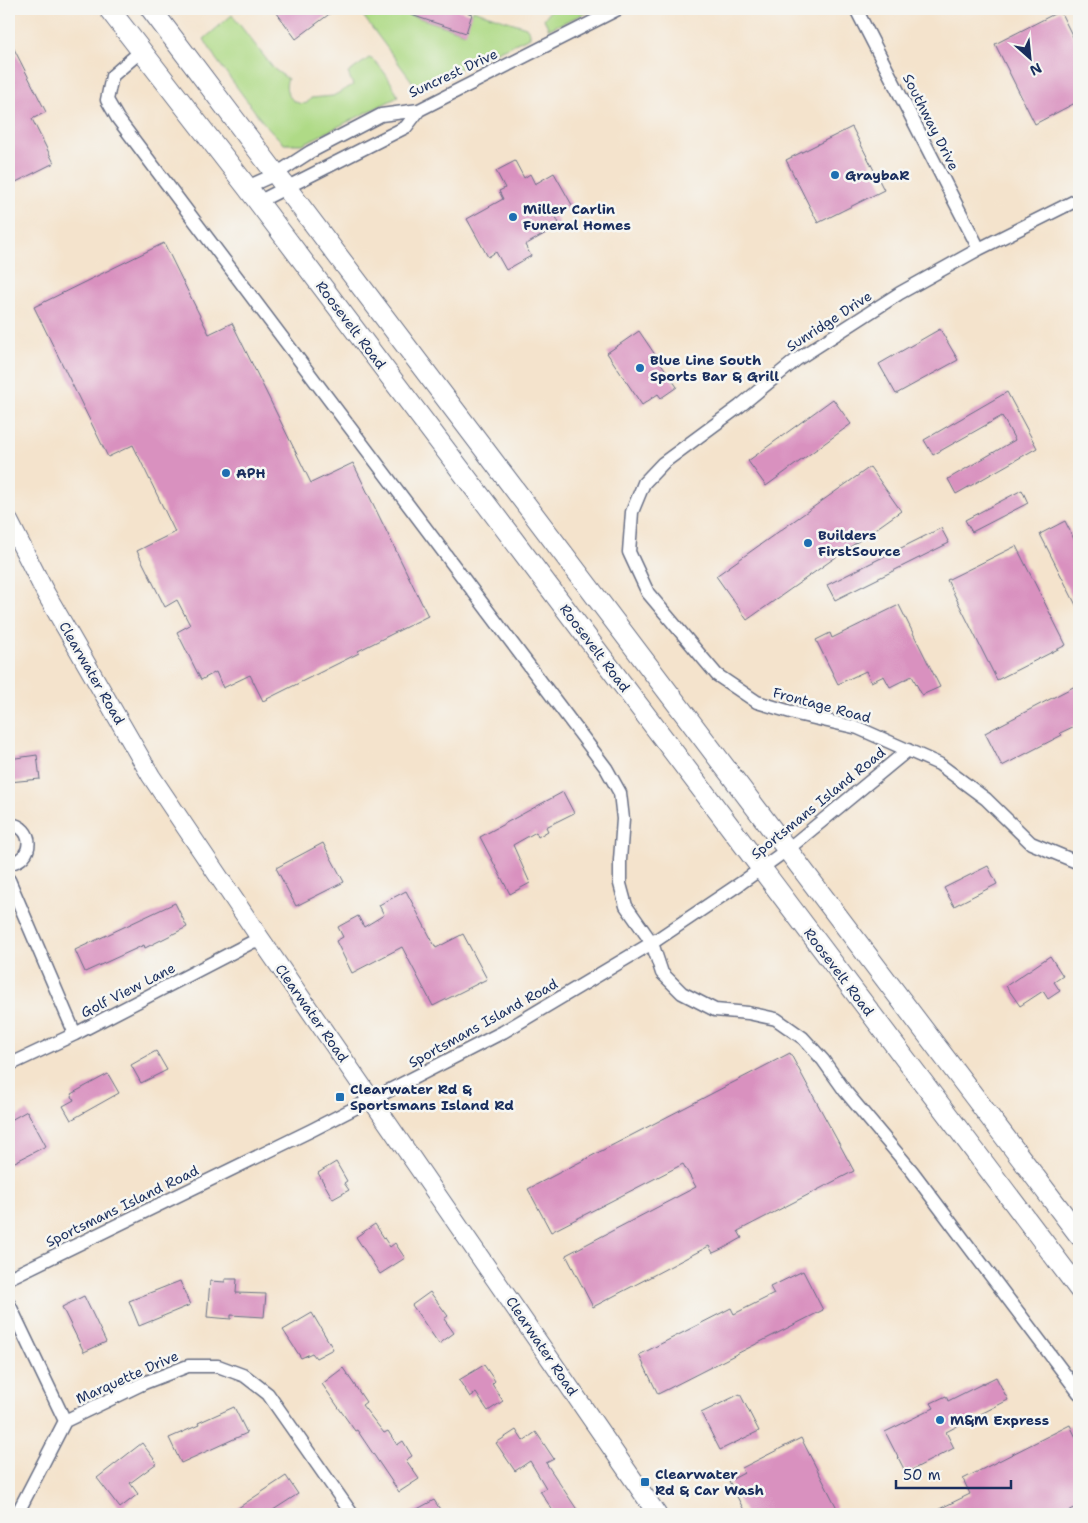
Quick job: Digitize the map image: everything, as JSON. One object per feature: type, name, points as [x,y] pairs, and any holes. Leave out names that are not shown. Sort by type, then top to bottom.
[{"type":"main road","name":"Roosevelt Road","points":[[109,9],[253,194],[1079,1289]]},
{"type":"main road","points":[[151,9],[1079,1235]]},
{"type":"street","name":"Suncrest Drive","points":[[253,194],[282,181],[310,152],[382,115],[419,110],[618,9]]},
{"type":"street","name":"Southway Drive","points":[[856,9],[979,249]]},
{"type":"street","points":[[141,51],[112,76],[107,100],[118,119],[606,768],[620,793],[622,810],[620,884],[626,906],[652,943],[662,973],[682,993],[715,1010],[748,1013],[776,1019],[802,1038],[823,1060],[845,1091],[912,1171],[1079,1393]]},
{"type":"street","points":[[253,194],[282,181],[326,166],[406,127],[419,110]]},
{"type":"street","name":"Sunridge Drive","points":[[632,512],[644,483],[663,464],[740,406],[796,360],[900,293],[979,249],[1079,199]]},
{"type":"street","name":"Frontage Road","points":[[632,512],[629,552],[648,593],[717,675],[757,702],[801,715],[858,728],[939,764],[986,799],[1031,843],[1079,863]]},
{"type":"street","name":"Clearwater Road","points":[[9,521],[45,592],[151,776],[260,938],[657,1514]]},
{"type":"street","name":"Sportsmans Island Road","points":[[9,1278],[373,1100],[503,1032],[652,943],[761,869],[908,750]]},
{"type":"street","points":[[9,824],[23,829],[29,842],[25,854],[20,859],[9,863]]},
{"type":"street","points":[[9,880],[75,1034]]},
{"type":"street","name":"Golf View Lane","points":[[9,1065],[75,1034],[260,938]]},
{"type":"street","name":"Marquette Drive","points":[[9,1304],[65,1421],[144,1384],[188,1366],[218,1366],[245,1376],[268,1394],[352,1514]]},
{"type":"street","points":[[17,1514],[65,1421]]},
{"type":"green space","points":[[358,9],[392,9],[465,33],[473,10],[526,27],[530,37],[417,88]]},
{"type":"green space","points":[[551,9],[595,9],[549,29],[544,19]]},
{"type":"green space","points":[[232,15],[274,69],[288,79],[286,88],[290,97],[297,103],[307,103],[311,98],[333,96],[353,85],[348,73],[369,58],[382,69],[398,97],[303,144],[284,144],[262,121],[216,59],[204,39]]},
{"type":"building","points":[[274,9],[336,9],[296,39]]},
{"type":"building","points":[[399,9],[455,9],[472,14],[466,33],[399,11]]},
{"type":"building","points":[[1060,11],[1079,49],[1079,101],[1035,124],[995,44]]},
{"type":"building","points":[[9,39],[46,112],[32,119],[54,163],[14,183],[9,173]]},
{"type":"building","name":"GraybaR","points":[[852,127],[884,190],[818,223],[786,160]]},
{"type":"building","name":"Miller Carlin Funeral Homes","points":[[515,161],[524,178],[530,174],[535,184],[554,173],[572,205],[555,215],[560,225],[525,245],[531,256],[506,270],[496,252],[488,257],[467,219],[503,199],[499,191],[505,188],[496,171]]},
{"type":"building","name":"APH","points":[[164,243],[209,334],[232,323],[311,483],[353,463],[428,616],[263,701],[250,675],[223,688],[216,672],[201,680],[177,632],[190,625],[177,600],[165,607],[137,551],[175,532],[133,445],[108,457],[34,307]]},
{"type":"building","points":[[940,329],[958,360],[896,394],[879,364]]},
{"type":"building","name":"Blue Line South Sports Bar & Grill","points":[[639,331],[677,387],[661,398],[658,394],[642,405],[607,353]]},
{"type":"building","points":[[1007,392],[1037,448],[956,494],[948,479],[1015,440],[1002,416],[933,455],[924,440]]},
{"type":"building","points":[[833,399],[851,424],[766,486],[748,461]]},
{"type":"building","name":"Builders FirstSource","points":[[870,467],[901,511],[747,620],[716,576]]},
{"type":"building","points":[[1022,490],[1028,503],[972,532],[965,520]]},
{"type":"building","points":[[1065,521],[1079,549],[1079,611],[1040,534]]},
{"type":"building","points":[[941,528],[949,543],[835,600],[827,585]]},
{"type":"building","points":[[1016,546],[1066,645],[997,680],[947,580]]},
{"type":"building","points":[[899,605],[940,687],[922,695],[912,676],[890,687],[884,676],[871,682],[866,671],[838,684],[816,640],[830,633],[832,638]]},
{"type":"building","points":[[1079,684],[1079,724],[1060,733],[1062,735],[1002,766],[985,733]]},
{"type":"building","points":[[37,755],[40,779],[9,782],[9,759]]},
{"type":"building","points":[[563,792],[574,813],[546,827],[548,831],[538,837],[536,832],[513,845],[530,883],[510,894],[480,837]]},
{"type":"building","points":[[323,843],[344,882],[296,906],[276,868]]},
{"type":"building","points":[[988,866],[997,884],[954,906],[944,888]]},
{"type":"building","points":[[406,891],[436,948],[463,934],[487,979],[433,1006],[402,947],[352,973],[336,941],[343,937],[338,927],[358,916],[364,927],[384,915],[379,905]]},
{"type":"building","points":[[175,903],[187,927],[145,948],[144,945],[85,972],[75,950]]},
{"type":"building","points":[[1050,956],[1063,976],[1054,982],[1060,991],[1048,999],[1043,991],[1020,1006],[1006,986]]},
{"type":"building","points":[[156,1051],[167,1070],[141,1083],[131,1065]]},
{"type":"building","points":[[790,1053],[854,1171],[738,1231],[742,1238],[726,1247],[713,1253],[709,1246],[593,1307],[566,1255],[696,1187],[683,1164],[551,1232],[528,1189]]},
{"type":"building","points":[[108,1074],[119,1093],[71,1120],[63,1106],[74,1100],[71,1094]]},
{"type":"building","points":[[27,1111],[46,1146],[9,1165],[9,1121]]},
{"type":"building","points":[[336,1162],[347,1181],[344,1183],[349,1190],[333,1199],[318,1173]]},
{"type":"building","points":[[375,1224],[390,1247],[395,1243],[405,1258],[380,1274],[356,1237]]},
{"type":"building","points":[[803,1271],[823,1310],[658,1394],[639,1355],[731,1308],[734,1314],[774,1294],[770,1287]]},
{"type":"building","points":[[225,1279],[237,1279],[236,1293],[266,1294],[264,1317],[231,1315],[231,1319],[207,1317],[210,1281],[225,1282]]},
{"type":"building","points":[[180,1281],[190,1305],[139,1326],[129,1301]]},
{"type":"building","points":[[430,1292],[448,1316],[444,1319],[454,1333],[439,1344],[412,1305]]},
{"type":"building","points":[[84,1296],[106,1342],[84,1352],[62,1307]]},
{"type":"building","points":[[312,1313],[333,1349],[316,1358],[312,1353],[301,1358],[283,1330]]},
{"type":"building","points":[[484,1365],[495,1381],[492,1384],[503,1401],[488,1411],[476,1393],[470,1397],[459,1380]]},
{"type":"building","points":[[343,1368],[366,1402],[362,1405],[384,1433],[388,1431],[397,1445],[403,1441],[412,1456],[406,1460],[419,1479],[399,1492],[357,1430],[355,1431],[322,1384]]},
{"type":"building","name":"M&M Express","points":[[996,1377],[1008,1400],[946,1432],[954,1448],[906,1473],[885,1432],[934,1408],[931,1403],[946,1396],[948,1401]]},
{"type":"building","points":[[740,1394],[759,1431],[720,1450],[701,1413]]},
{"type":"building","points":[[234,1407],[247,1433],[181,1463],[169,1438]]},
{"type":"building","points":[[1070,1425],[1079,1444],[1079,1507],[1064,1514],[929,1514],[970,1494],[963,1479]]},
{"type":"building","points":[[516,1430],[523,1441],[536,1432],[554,1459],[546,1463],[580,1514],[555,1514],[540,1491],[546,1488],[530,1461],[515,1471],[496,1443]]},
{"type":"building","points":[[801,1438],[837,1508],[824,1514],[746,1514],[729,1481],[744,1473],[742,1468]]},
{"type":"building","points":[[142,1443],[157,1463],[130,1483],[138,1494],[120,1508],[97,1478]]},
{"type":"building","points":[[286,1476],[298,1494],[267,1514],[229,1514]]},
{"type":"building","points":[[434,1500],[443,1514],[408,1514]]},
{"type":"place","name":"GraybaR","points":[[835,175]]},
{"type":"place","name":"Miller Carlin Funeral Homes","points":[[513,217]]},
{"type":"place","name":"Blue Line South Sports Bar & Grill","points":[[640,368]]},
{"type":"place","name":"APH","points":[[226,473]]},
{"type":"place","name":"Builders FirstSource","points":[[808,543]]},
{"type":"place","name":"Clearwater Rd & Sportsmans Island Rd","points":[[340,1097]]},
{"type":"place","name":"M&M Express","points":[[940,1420]]},
{"type":"place","name":"Clearwater Rd & Car Wash","points":[[645,1482]]}]
